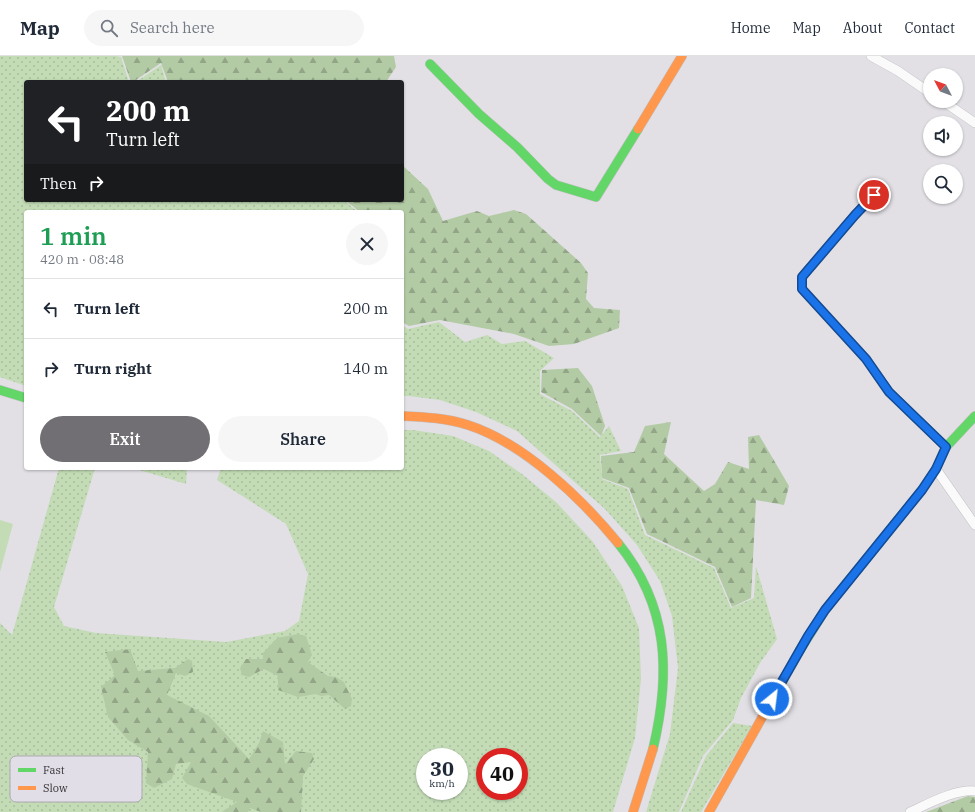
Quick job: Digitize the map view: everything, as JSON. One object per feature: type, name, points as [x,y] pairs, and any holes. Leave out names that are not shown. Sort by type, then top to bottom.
[{"type":"street","points":[[430,64],[479,114],[517,147],[548,180],[556,185],[596,198],[682,56]]},
{"type":"street","points":[[870,56],[898,71],[923,88]]},
{"type":"street","points":[[952,108],[975,123]]},
{"type":"street","points":[[874,195],[802,277],[802,289],[866,359],[889,392],[946,447]]},
{"type":"street","points":[[0,390],[24,397]]},
{"type":"street","points":[[404,416],[457,422],[477,428],[503,441],[523,454],[553,478],[591,513],[620,546],[636,570],[650,597],[658,622],[662,644],[663,671],[661,708],[646,775],[634,812]]},
{"type":"street","points":[[709,812],[785,675],[825,610],[922,490],[936,469],[946,447],[975,416]]},
{"type":"street","points":[[936,469],[975,525]]},
{"type":"street","points":[[910,812],[934,801],[966,790],[975,791]]},
{"type":"green space","points":[[0,56],[117,56],[121,57],[128,80],[24,80],[24,202],[346,202],[356,210],[24,210],[24,385],[0,377]]},
{"type":"green space","points":[[122,56],[394,56],[396,67],[387,80],[167,80],[161,63],[136,80],[130,80]]},
{"type":"green space","points":[[161,65],[165,80],[139,80]]},
{"type":"green space","points":[[404,167],[428,189],[443,221],[477,211],[489,216],[514,210],[526,214],[581,263],[588,273],[586,299],[594,308],[620,310],[619,328],[574,344],[549,346],[514,334],[440,320],[409,326],[404,323],[404,210],[358,210],[348,202],[404,202]]},
{"type":"green space","points":[[439,322],[465,342],[487,335],[502,344],[525,341],[554,358],[540,371],[540,394],[572,411],[600,437],[609,426],[621,451],[600,455],[602,479],[628,489],[645,535],[714,568],[731,608],[754,598],[756,566],[777,639],[760,663],[741,698],[733,720],[703,756],[679,812],[646,812],[670,734],[678,668],[672,616],[660,581],[637,545],[605,509],[517,431],[476,412],[440,400],[404,396],[404,326],[408,329]]},
{"type":"green space","points":[[578,368],[592,386],[605,426],[601,436],[572,409],[541,392],[542,370]]},
{"type":"green space","points":[[671,422],[664,454],[704,491],[715,484],[728,462],[749,469],[748,437],[759,435],[789,486],[784,505],[756,500],[751,598],[732,607],[715,567],[647,534],[629,488],[602,478],[601,456],[634,452],[645,426]]},
{"type":"green space","points":[[404,430],[413,430],[453,436],[489,451],[522,474],[557,503],[593,542],[622,586],[639,628],[641,679],[635,738],[613,812],[0,812],[0,623],[12,635],[58,470],[94,470],[54,607],[64,626],[96,633],[226,642],[285,631],[299,621],[308,574],[286,524],[217,480],[220,470],[404,470]]},
{"type":"green space","points":[[140,470],[187,470],[186,484]]},
{"type":"green space","points":[[0,520],[13,524],[0,572]]},
{"type":"green space","points":[[298,634],[306,636],[312,655],[308,662],[328,676],[336,677],[344,682],[352,699],[351,706],[345,709],[329,695],[321,696],[316,694],[298,697],[278,690],[278,676],[264,669],[249,677],[242,675],[240,668],[246,659],[263,659],[263,653],[277,638]]},
{"type":"green space","points":[[130,649],[138,671],[175,668],[188,659],[192,661],[193,672],[185,676],[176,673],[167,695],[209,716],[249,759],[259,743],[263,731],[283,742],[285,764],[296,751],[312,753],[314,759],[303,776],[301,812],[261,812],[250,808],[248,812],[222,812],[237,802],[187,784],[182,778],[191,762],[176,764],[172,779],[154,788],[146,783],[148,752],[128,740],[108,717],[101,687],[115,675],[105,652]]},
{"type":"green space","points":[[733,723],[752,726],[701,812],[681,812],[706,756]]},
{"type":"green space","points":[[968,796],[975,797],[975,812],[926,812]]},
{"type":"traffic: fast","points":[[430,64],[479,114],[517,147],[548,179],[556,185],[596,197],[638,129]]},
{"type":"traffic: fast","points":[[884,385],[889,392],[946,447]]},
{"type":"traffic: fast","points":[[0,390],[24,397]]},
{"type":"traffic: fast","points":[[800,650],[825,610],[922,490],[936,469],[946,447],[975,416]]},
{"type":"traffic: fast","points":[[618,543],[635,567],[648,591],[656,616],[661,641],[663,667],[662,694],[659,721],[653,749]]},
{"type":"traffic: slow","points":[[638,129],[682,56]]},
{"type":"traffic: slow","points":[[874,195],[802,277],[802,289],[866,359],[884,385]]},
{"type":"traffic: slow","points":[[404,416],[435,418],[468,425],[489,433],[510,445],[531,459],[569,491],[604,526],[618,543]]},
{"type":"traffic: slow","points":[[709,812],[800,650]]},
{"type":"traffic: slow","points":[[633,812],[653,749]]},
{"type":"route","points":[[772,699],[808,636],[825,610],[922,490],[936,469],[946,447],[889,392],[866,359],[802,289],[802,277],[874,195]]}]
